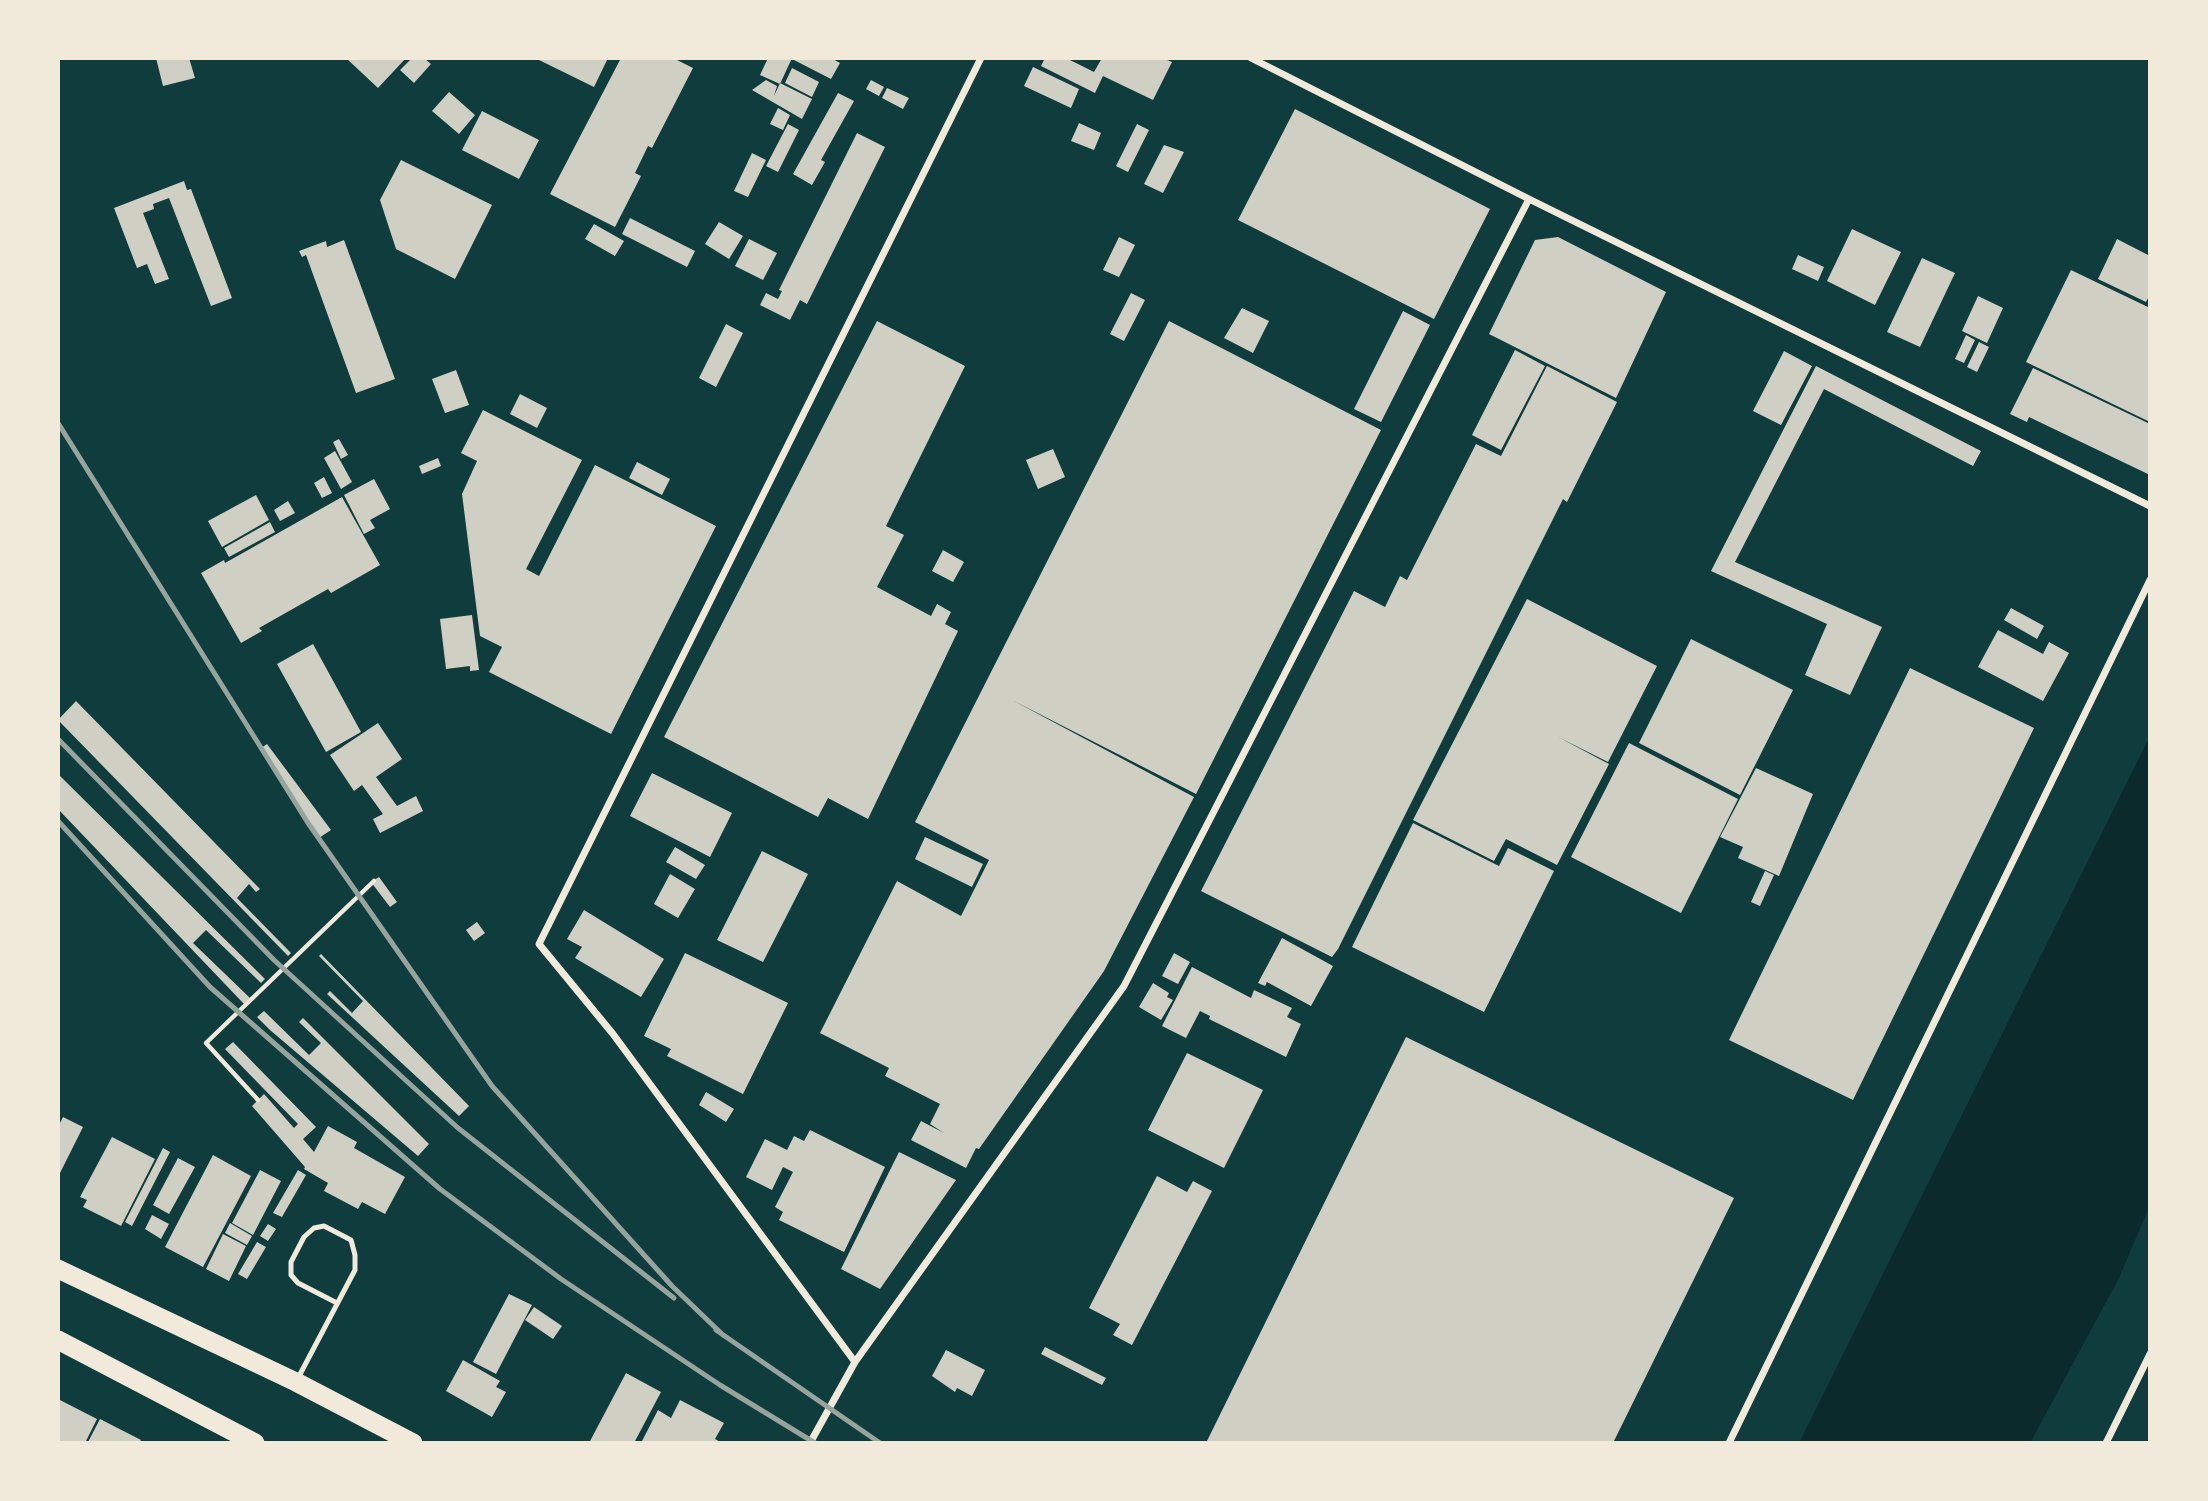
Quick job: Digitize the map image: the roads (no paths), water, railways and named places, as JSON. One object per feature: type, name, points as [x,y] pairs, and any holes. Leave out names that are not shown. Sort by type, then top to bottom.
[{"type":"highway","points":[[58,1269],[296,1382],[413,1443]]},
{"type":"highway","points":[[58,1340],[255,1443]]},
{"type":"street","points":[[855,1362],[613,1034],[539,944],[981,58]]},
{"type":"street","points":[[1251,58],[1529,199],[2150,506]]},
{"type":"street","points":[[810,1443],[855,1362],[1124,986],[1529,199]]},
{"type":"street","points":[[1729,1443],[2150,580]]},
{"type":"street","points":[[2106,1443],[2150,1354]]},
{"type":"lane","points":[[296,1382],[355,1270],[351,1240],[324,1226],[314,1228],[304,1237],[291,1262],[291,1275],[298,1283],[337,1303]]},
{"type":"water","points":[[2150,736],[2150,1205],[2119,1278],[2030,1443],[1799,1443]]},
{"type":"railway","points":[[58,423],[308,823],[492,1086],[672,1286],[723,1335]]},
{"type":"railway","points":[[58,739],[274,960],[458,1128],[674,1298]]},
{"type":"railway","points":[[58,821],[210,987],[440,1189],[561,1279],[720,1385],[815,1443]]},
{"type":"railway","points":[[716,1330],[880,1443]]}]
